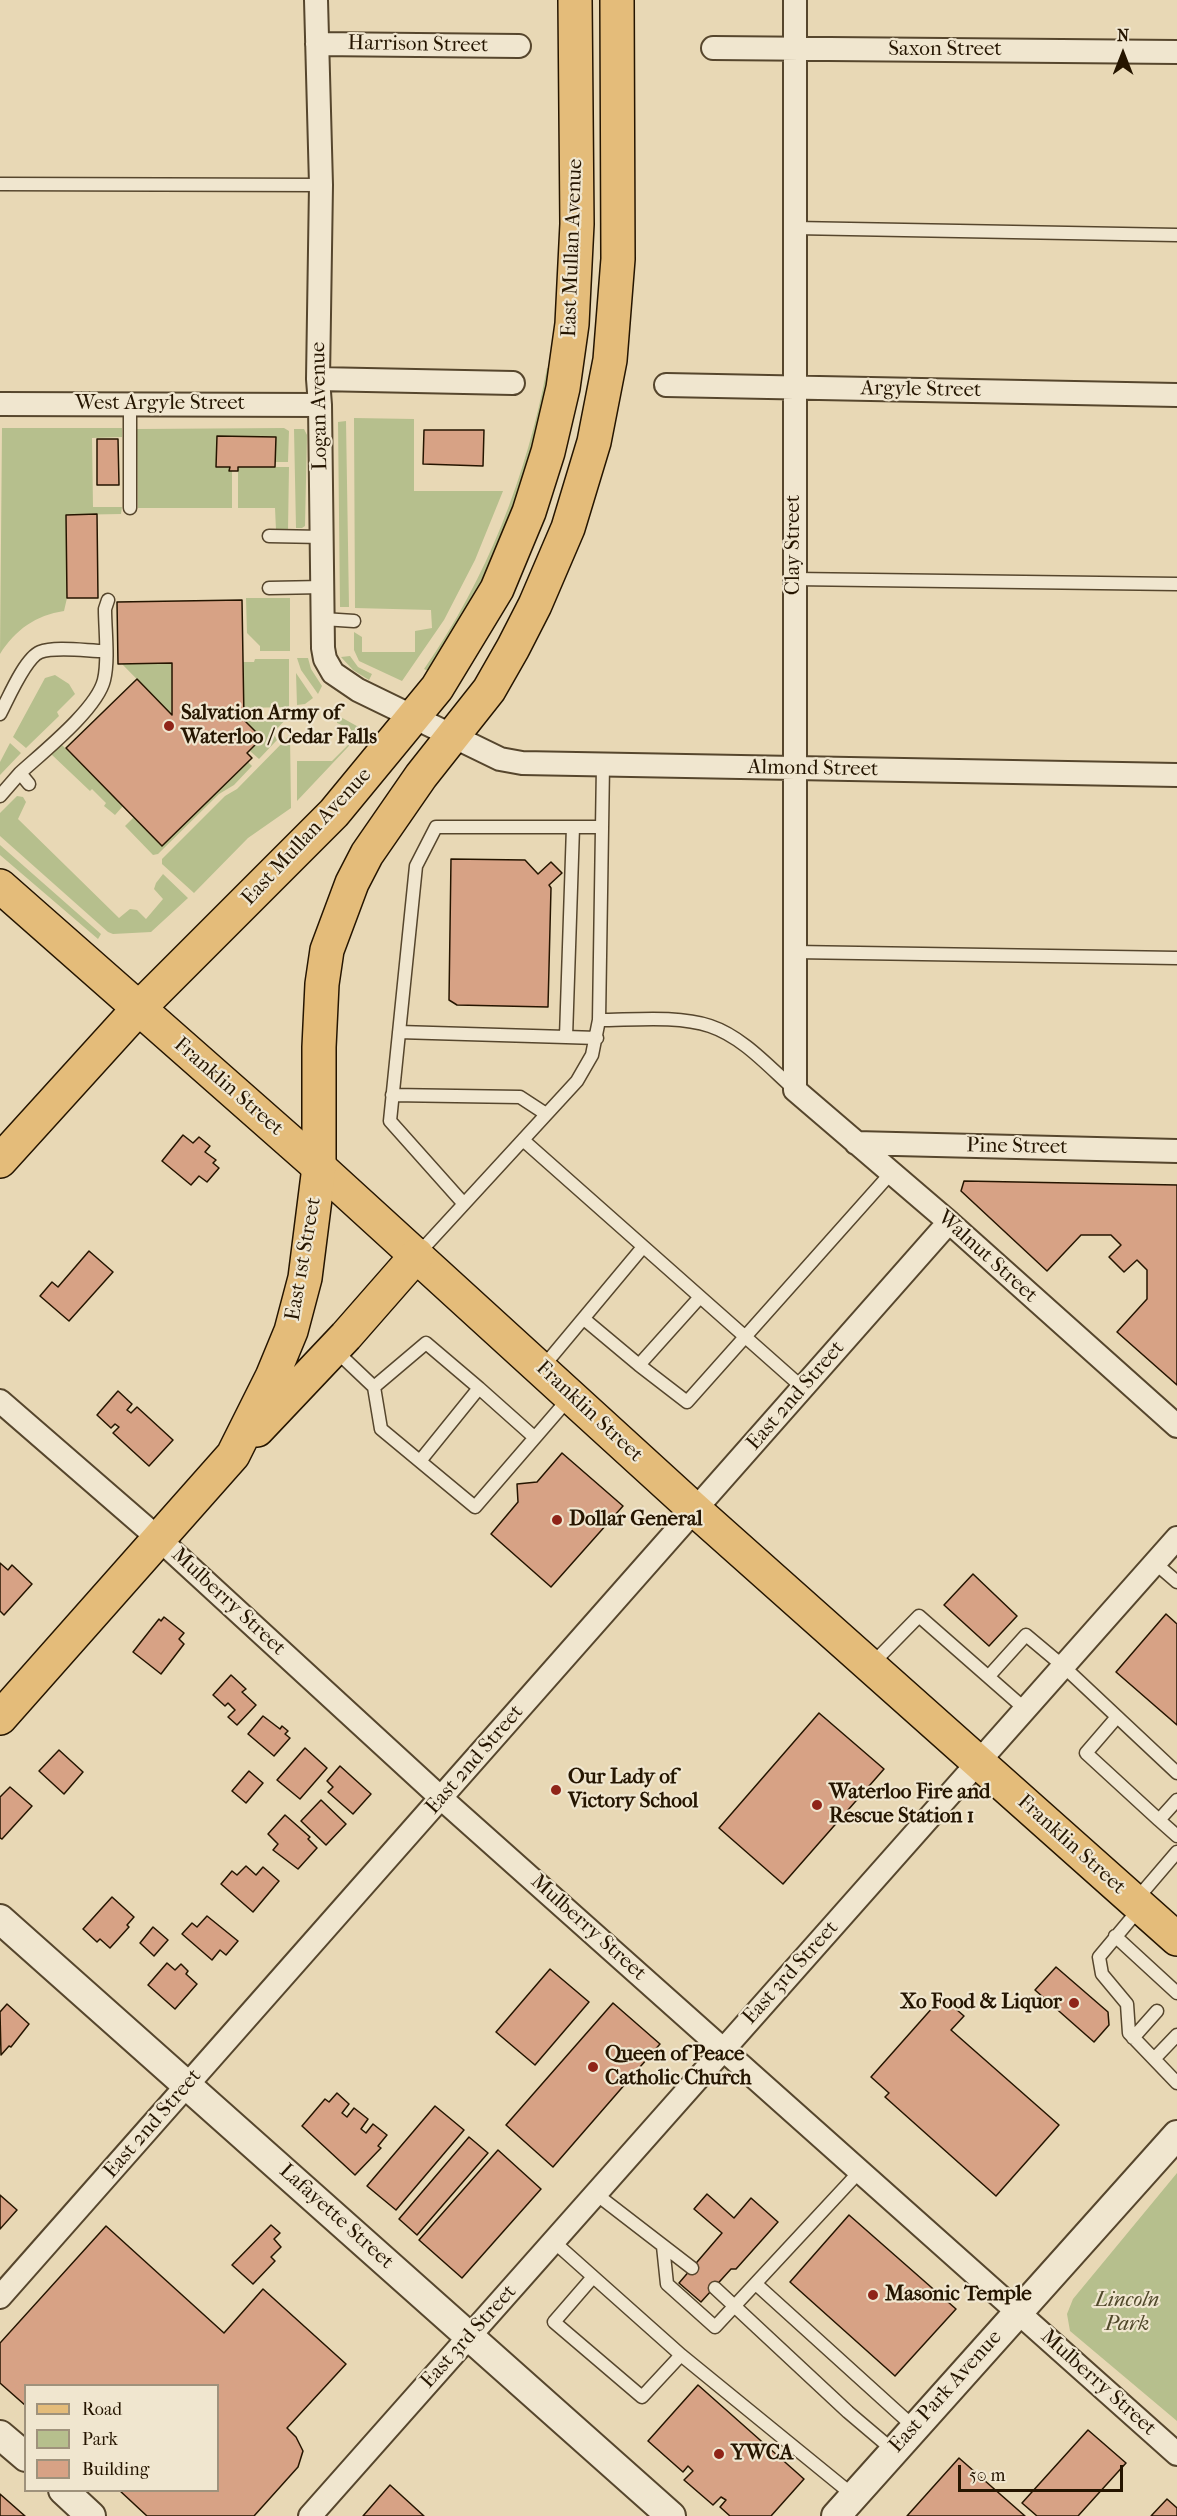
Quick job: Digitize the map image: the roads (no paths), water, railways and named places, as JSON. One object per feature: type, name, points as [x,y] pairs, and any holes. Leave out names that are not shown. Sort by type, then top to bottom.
[{"type":"main road","name":"East Mullan Avenue","points":[[0,1161],[138,1009],[334,813],[413,719],[460,653],[497,589],[529,512],[548,452],[563,388],[572,324],[576,275],[575,0]]},
{"type":"main road","name":"East Mullan Avenue","points":[[454,737],[489,690],[535,605],[568,528],[594,442],[603,400],[615,312],[618,258],[617,0]]},
{"type":"main road","name":"East 1st Street","points":[[0,1718],[233,1455],[272,1377],[291,1331],[306,1268],[319,1167],[319,1047],[322,984],[327,950],[352,883],[367,854],[421,776],[454,737]]},
{"type":"main road","name":"Franklin Street","points":[[0,886],[319,1167],[695,1510],[1177,1939]]},
{"type":"main road","points":[[233,1455],[334,1349],[417,1255]]},
{"type":"street","name":"Logan Avenue","points":[[316,0],[321,185],[318,379],[325,659],[333,673],[358,690],[413,719],[454,737]]},
{"type":"street","name":"Clay Street","points":[[795,0],[795,1090]]},
{"type":"street","name":"Harrison Street","points":[[316,44],[519,46]]},
{"type":"street","name":"Saxon Street","points":[[713,48],[1177,52]]},
{"type":"street","points":[[318,379],[513,383]]},
{"type":"street","name":"Argyle Street","points":[[666,385],[1177,395]]},
{"type":"street","name":"West Argyle Street","points":[[0,404],[320,405]]},
{"type":"street","name":"Almond Street","points":[[454,737],[500,759],[522,764],[1177,775]]},
{"type":"street","name":"Walnut Street","points":[[795,1090],[949,1222],[1177,1426]]},
{"type":"street","name":"Pine Street","points":[[856,1143],[1177,1151]]},
{"type":"street","name":"East 2nd Street","points":[[0,2297],[949,1222]]},
{"type":"street","name":"Mulberry Street","points":[[0,1401],[159,1539],[441,1798],[1177,2454]]},
{"type":"street","name":"East 3rd Street","points":[[310,2516],[1177,1538]]},
{"type":"street","name":"Lafayette Street","points":[[0,1919],[671,2516]]},
{"type":"street","name":"East Park Avenue","points":[[845,2506],[1177,2135]]},
{"type":"street","points":[[0,2434],[24,2455]]},
{"type":"street","points":[[65,2492],[91,2516]]},
{"type":"lane","points":[[0,184],[321,185]]},
{"type":"lane","points":[[795,228],[1177,235]]},
{"type":"lane","points":[[130,403],[130,508]]},
{"type":"lane","points":[[269,536],[322,537]]},
{"type":"lane","points":[[794,579],[1177,584]]},
{"type":"lane","points":[[270,588],[323,587]]},
{"type":"lane","points":[[0,796],[20,773],[79,717],[99,693],[104,679],[105,609],[108,600]]},
{"type":"lane","points":[[323,619],[354,621]]},
{"type":"lane","points":[[0,714],[28,662],[38,652],[50,650],[105,651]]},
{"type":"lane","points":[[417,1255],[577,1081],[586,1067],[597,1038],[603,765]]},
{"type":"lane","points":[[20,773],[29,784]]},
{"type":"lane","points":[[464,1204],[390,1121],[416,866],[436,827],[602,827]]},
{"type":"lane","points":[[566,1037],[573,827]]},
{"type":"lane","points":[[795,952],[1177,958]]},
{"type":"lane","points":[[598,1020],[675,1020],[710,1026],[742,1044],[795,1090]]},
{"type":"lane","points":[[399,1032],[597,1038]]},
{"type":"lane","points":[[392,1095],[520,1097],[546,1114]]},
{"type":"lane","points":[[523,1140],[803,1388]]},
{"type":"lane","points":[[584,1319],[687,1402],[891,1173]]},
{"type":"lane","points":[[541,1369],[643,1247]]},
{"type":"lane","points":[[639,1365],[700,1297]]},
{"type":"lane","points":[[374,1387],[426,1343],[534,1437]]},
{"type":"lane","points":[[334,1349],[374,1387],[381,1429],[475,1506],[570,1396]]},
{"type":"lane","points":[[420,1461],[479,1388]]},
{"type":"lane","points":[[1155,1563],[1177,1582]]},
{"type":"lane","points":[[870,1666],[919,1616],[1025,1709]]},
{"type":"lane","points":[[989,1676],[1026,1635],[1063,1666],[1177,1773]]},
{"type":"lane","points":[[1117,1717],[1086,1753],[1177,1836]]},
{"type":"lane","points":[[1159,1820],[1177,1800]]},
{"type":"lane","points":[[1177,1852],[1099,1957],[1102,1974],[1126,2004],[1129,2033],[1177,2083]]},
{"type":"lane","points":[[1115,1936],[1175,1992]]},
{"type":"lane","points":[[1122,1999],[1132,1988]]},
{"type":"lane","points":[[1133,2038],[1157,2011]]},
{"type":"lane","points":[[1154,2059],[1177,2035]]},
{"type":"lane","points":[[663,2246],[667,2284],[715,2328],[860,2171]]},
{"type":"lane","points":[[596,2194],[692,2268]]},
{"type":"lane","points":[[553,2241],[845,2506]]},
{"type":"lane","points":[[593,2277],[554,2322],[642,2397],[681,2355]]},
{"type":"lane","points":[[756,2284],[915,2428]]},
{"type":"lane","points":[[715,2288],[848,2412],[894,2451]]},
{"type":"place","name":"Salvation Army of Waterloo / Cedar Falls","points":[[169,726]]},
{"type":"place","name":"Dollar General","points":[[557,1520]]},
{"type":"place","name":"Our Lady of Victory School","points":[[556,1790]]},
{"type":"place","name":"Waterloo Fire and Rescue Station 1","points":[[817,1805]]},
{"type":"place","name":"Xo Food & Liquor","points":[[1074,2003]]},
{"type":"place","name":"Queen of Peace Catholic Church","points":[[593,2067]]},
{"type":"place","name":"Masonic Temple","points":[[873,2295]]},
{"type":"place","name":"YWCA","points":[[719,2454]]},
{"type":"park label","name":"Lincoln Park","points":[[1127,2313]]}]
